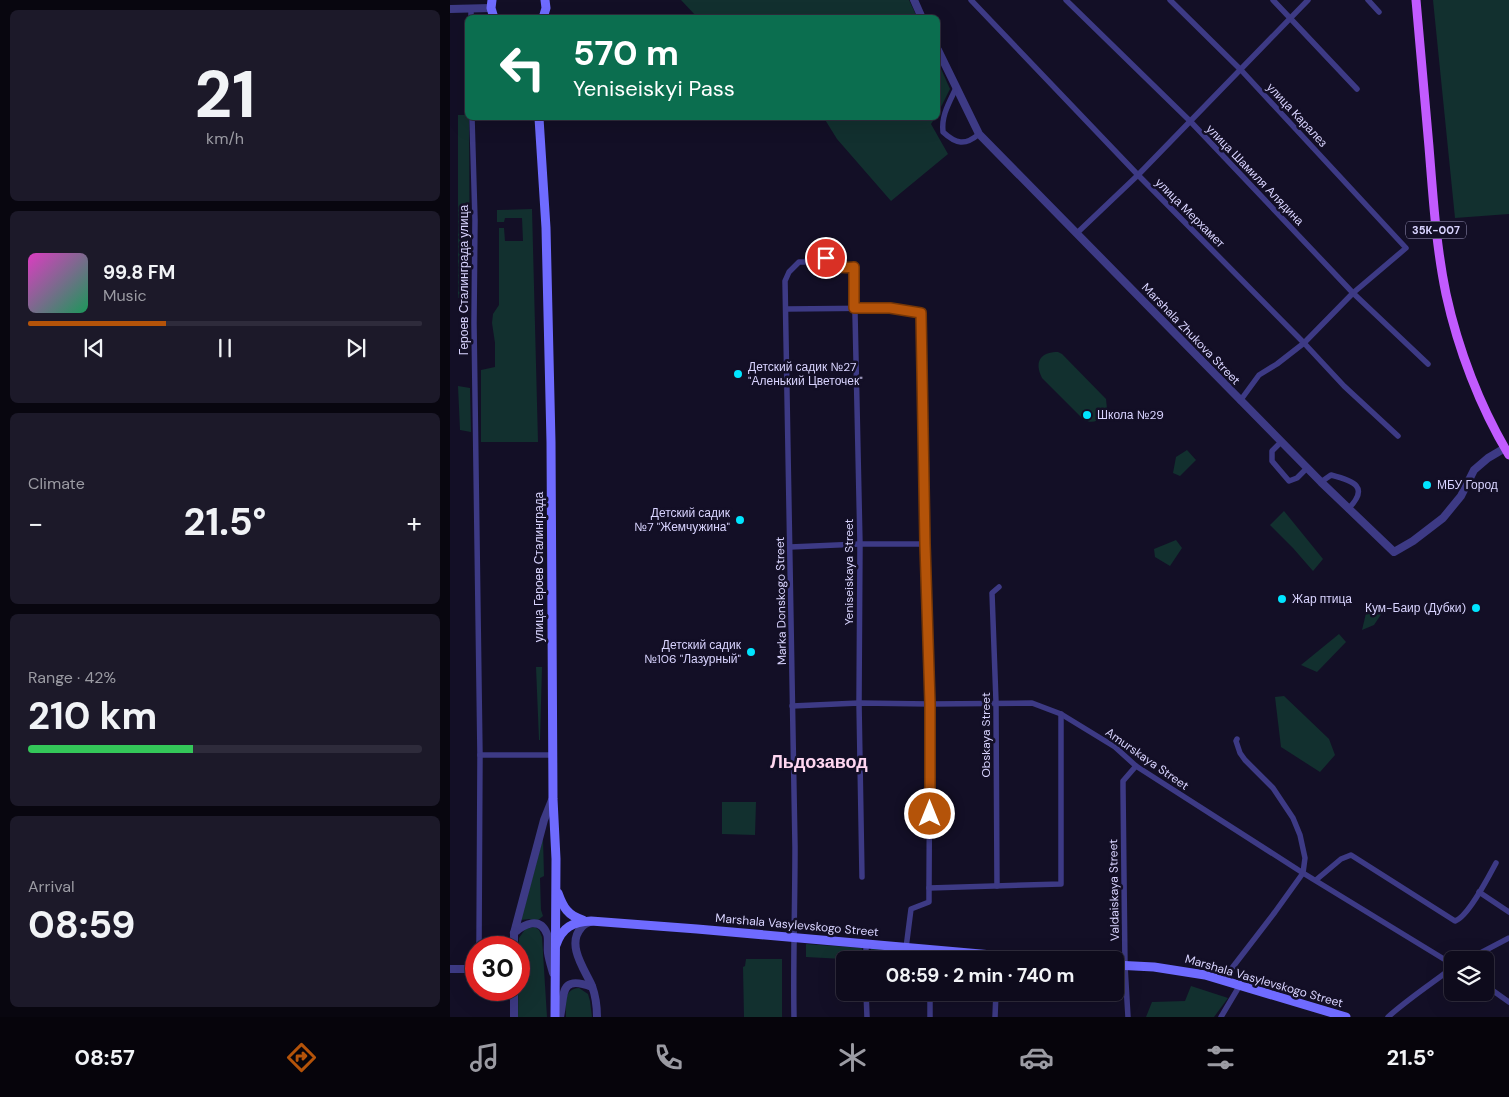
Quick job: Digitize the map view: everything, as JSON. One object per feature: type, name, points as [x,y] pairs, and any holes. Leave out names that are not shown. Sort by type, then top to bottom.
[{"type":"main road","points":[[545,0],[545,15]]},
{"type":"main road","name":"35К-007","points":[[1416,0],[1435,215],[1446,293],[1454,330],[1466,366],[1507,452]]},
{"type":"main road","name":"улица Героев Сталинграда","points":[[539,120],[546,228],[551,442],[555,1017]]},
{"type":"main road","points":[[555,882],[566,910],[572,916],[591,922]]},
{"type":"main road","name":"Marshala Vasylevskogo Street","points":[[555,949],[559,937],[568,927],[576,922],[591,922],[706,930],[939,951]]},
{"type":"main road","name":"Marshala Vasylevskogo Street","points":[[1126,966],[1154,967],[1206,975],[1346,1017]]},
{"type":"street","points":[[914,0],[921,15]]},
{"type":"street","name":"улица Мерхамет","points":[[971,0],[1344,386],[1398,436]]},
{"type":"street","name":"улица Шамиля Алядина","points":[[1066,0],[1190,121],[1353,293],[1428,364]]},
{"type":"street","name":"улица Каралез","points":[[1170,0],[1241,70],[1406,248],[1353,293]]},
{"type":"street","points":[[1273,0],[1357,89]]},
{"type":"street","points":[[1077,233],[1138,174],[1308,0]]},
{"type":"street","points":[[1368,0],[1379,12]]},
{"type":"street","points":[[450,9],[492,4]]},
{"type":"street","points":[[471,8],[471,15]]},
{"type":"street","name":"Marshala Zhukova Street","points":[[940,54],[977,131],[1320,482],[1394,552],[1413,542],[1443,518],[1461,496],[1474,470],[1488,458],[1507,452]]},
{"type":"street","points":[[956,88],[944,114],[943,132],[950,139],[960,143],[971,141],[977,131]]},
{"type":"street","name":"Героев Сталинграда улица","points":[[472,120],[480,755]]},
{"type":"street","name":"Marka Donskogo Street","points":[[794,1017],[795,847],[785,281],[799,262],[806,262],[810,254],[817,247],[834,267],[854,267]]},
{"type":"street","name":"Yeniseiskaya Street","points":[[854,267],[860,544],[858,703],[862,876]]},
{"type":"street","points":[[1240,401],[1259,375],[1304,343],[1353,293]]},
{"type":"street","points":[[786,309],[890,308],[921,313],[930,704],[929,902],[911,909],[906,948]]},
{"type":"street","points":[[1281,442],[1272,451],[1272,461],[1289,481],[1296,478],[1307,468]]},
{"type":"street","points":[[1320,482],[1331,475],[1343,478],[1358,486],[1358,499],[1348,509]]},
{"type":"street","points":[[790,546],[925,544]]},
{"type":"street","name":"Obskaya Street","points":[[997,886],[996,702],[992,593],[999,587]]},
{"type":"street","name":"Amurskaya Street","points":[[792,706],[858,703],[1032,703],[1061,714],[1115,748],[1136,766],[1303,873],[1444,959]]},
{"type":"street","points":[[929,888],[1061,884],[1061,714]]},
{"type":"street","points":[[1226,981],[1232,968],[1303,873],[1305,858],[1300,835],[1293,818],[1273,788],[1240,753],[1237,739]]},
{"type":"street","points":[[479,936],[480,755],[553,755]]},
{"type":"street","name":"Valdaiskaya Street","points":[[1128,1017],[1123,782],[1136,766]]},
{"type":"street","points":[[514,933],[544,820],[553,799]]},
{"type":"street","points":[[1316,880],[1341,859],[1351,855],[1453,920],[1458,920],[1479,892],[1496,863]]},
{"type":"street","points":[[1479,892],[1509,912]]},
{"type":"street","points":[[591,922],[581,927],[576,947],[596,1000],[597,1017]]},
{"type":"street","points":[[514,933],[528,923],[540,925],[545,930],[548,955],[554,978]]},
{"type":"street","points":[[1484,951],[1509,938]]},
{"type":"street","points":[[866,944],[866,951]]},
{"type":"street","points":[[450,969],[465,969]]},
{"type":"street","points":[[1388,1017],[1444,974]]},
{"type":"street","points":[[560,1017],[563,993],[566,987],[570,984],[578,983],[592,987]]},
{"type":"street","points":[[1221,1017],[1240,985]]},
{"type":"street","points":[[1494,992],[1509,1002]]},
{"type":"street","points":[[514,1001],[514,1017]]},
{"type":"street","points":[[866,1001],[867,1017]]},
{"type":"street","points":[[930,1001],[930,1017]]},
{"type":"street","points":[[995,1017],[996,1001]]},
{"type":"green space","points":[[681,0],[909,0],[916,15],[695,15]]},
{"type":"green space","points":[[1433,0],[1509,0],[1509,214],[1455,218]]},
{"type":"green space","points":[[940,66],[950,89],[940,109]]},
{"type":"green space","points":[[458,115],[465,115],[465,120],[469,120],[470,295],[458,298]]},
{"type":"green space","points":[[825,120],[934,120],[931,124],[948,154],[891,201],[837,139]]},
{"type":"green space","points":[[532,209],[538,442],[481,442],[481,370],[495,367],[495,343],[492,323],[493,314],[499,305],[499,228],[504,228],[505,241],[523,241],[522,218],[505,218],[504,222],[497,222],[497,210]]},
{"type":"green space","points":[[1052,352],[1058,352],[1106,399],[1107,409],[1098,420],[1092,422],[1084,420],[1042,378],[1039,367],[1040,359]]},
{"type":"green space","points":[[458,386],[470,388],[471,432],[460,430]]},
{"type":"green space","points":[[1187,450],[1196,460],[1180,476],[1173,473],[1176,457]]},
{"type":"green space","points":[[1284,511],[1323,559],[1313,571],[1270,525]]},
{"type":"green space","points":[[1176,540],[1182,548],[1170,566],[1155,557],[1154,549]]},
{"type":"green space","points":[[1369,601],[1382,613],[1374,625],[1362,630]]},
{"type":"green space","points":[[1339,634],[1346,642],[1317,672],[1301,665]]},
{"type":"green space","points":[[536,667],[542,667],[540,740],[539,740]]},
{"type":"green space","points":[[1284,696],[1329,739],[1335,755],[1320,772],[1281,747],[1275,697]]},
{"type":"green space","points":[[722,802],[756,802],[755,835],[722,834]]},
{"type":"green space","points":[[543,838],[544,876],[540,878],[541,910],[543,916],[537,921],[521,920]]},
{"type":"green space","points":[[535,927],[539,930],[542,937],[547,1017],[518,1017],[518,1001],[530,1001],[530,936],[520,936],[526,928]]},
{"type":"green space","points":[[806,944],[862,948],[862,951],[836,951],[836,959],[806,957]]},
{"type":"green space","points":[[871,948],[899,951],[871,951]]},
{"type":"green space","points":[[746,959],[782,959],[782,1017],[744,1017],[743,967],[745,966]]},
{"type":"green space","points":[[1191,986],[1228,998],[1214,1017],[1146,1017],[1152,1002],[1185,1001]]},
{"type":"green space","points":[[579,988],[588,994],[592,1017],[566,1017],[568,994],[570,991]]},
{"type":"place","name":"Детский садик №27 \"Аленький Цветочек\"","points":[[738,374]]},
{"type":"place","name":"Школа №29","points":[[1087,415]]},
{"type":"place","name":"МБУ Город","points":[[1427,485]]},
{"type":"place","name":"Детский садик №7 \"Жемчужина\"","points":[[740,520]]},
{"type":"place","name":"Жар птица","points":[[1282,599]]},
{"type":"place","name":"Кум-Баир (Дубки)","points":[[1476,608]]},
{"type":"place","name":"Детский садик №106 \"Лазурный\"","points":[[751,652]]},
{"type":"district","name":"Льдозавод","points":[[819,762]]},
{"type":"route","points":[[826,258],[834,267],[854,267],[854,308],[890,308],[921,313],[930,704],[930,814]]}]
